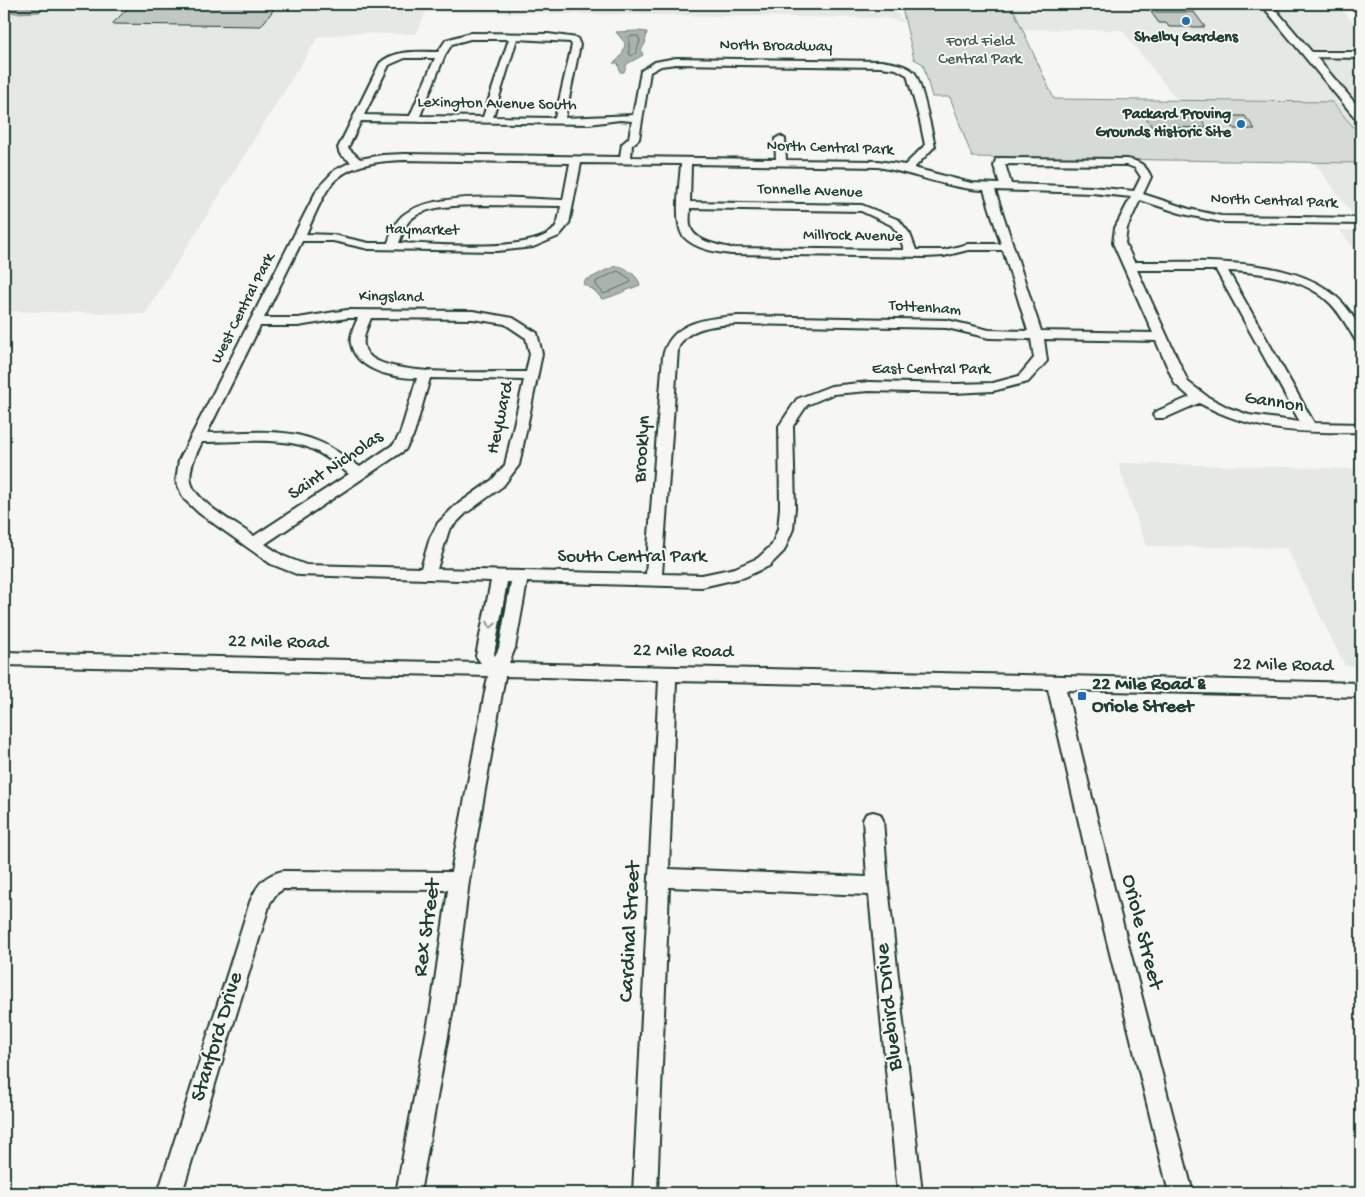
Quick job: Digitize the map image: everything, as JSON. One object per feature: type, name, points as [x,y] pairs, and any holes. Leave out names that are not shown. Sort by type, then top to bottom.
[{"type":"main road","points":[[1266,4],[1361,117]]},
{"type":"street","points":[[487,120],[514,36]]},
{"type":"street","points":[[414,119],[441,55],[449,42],[461,37],[514,36],[559,37],[574,40],[576,46],[558,121]]},
{"type":"street","points":[[363,162],[344,152],[343,148],[385,63],[390,59],[412,54],[441,55]]},
{"type":"street","points":[[1310,55],[1361,56]]},
{"type":"street","name":"North Broadway","points":[[637,118],[646,71],[654,65],[676,61],[874,63],[899,67],[912,75],[930,143],[928,149],[907,169]]},
{"type":"street","name":"Lexington Avenue South","points":[[357,118],[589,122],[610,118],[637,118]]},
{"type":"street","points":[[626,156],[627,144],[634,138],[637,118]]},
{"type":"street","points":[[634,138],[641,144],[639,156]]},
{"type":"street","points":[[780,138],[781,163]]},
{"type":"street","name":"North Central Park","points":[[363,162],[397,158],[576,160],[639,156],[686,162],[878,164],[907,169],[963,184],[989,187],[1113,191],[1138,196],[1187,212],[1221,219],[1361,221]]},
{"type":"street","points":[[392,246],[405,219],[414,212],[435,204],[455,202],[567,203],[576,160]]},
{"type":"street","name":"West Central Park","points":[[189,495],[185,487],[183,475],[186,460],[298,237],[326,184],[341,171],[363,162]]},
{"type":"street","points":[[686,162],[684,226],[688,235],[697,241]]},
{"type":"street","points":[[1007,188],[999,166],[1000,162],[1127,162],[1134,163],[1144,171],[1146,176],[1118,237],[1128,266],[1160,338]]},
{"type":"street","name":"East Central Park","points":[[814,396],[850,387],[974,388],[1006,385],[1028,375],[1038,364],[1040,348],[989,187]]},
{"type":"street","name":"Haymarket","points":[[298,237],[333,238],[363,246],[512,248],[529,245],[555,234],[563,224],[567,203]]},
{"type":"street","name":"Tonnelle Avenue","points":[[684,205],[862,208],[884,216],[898,224],[907,236],[911,254]]},
{"type":"street","name":"North Central Park","points":[[1346,222],[1361,225]]},
{"type":"street","name":"Millrock Avenue","points":[[697,241],[714,248],[735,251],[911,254],[944,253],[974,246],[1008,247]]},
{"type":"street","points":[[1128,266],[1261,270],[1301,281],[1332,298],[1342,309],[1361,338]]},
{"type":"street","points":[[1221,268],[1309,427]]},
{"type":"street","points":[[366,314],[357,340],[358,348],[363,357],[380,368],[399,373],[531,376]]},
{"type":"street","name":"Kingsland","points":[[256,322],[298,322],[338,315],[366,314],[495,317],[509,321],[524,329]]},
{"type":"street","name":"Tottenham","points":[[689,330],[704,324],[738,320],[947,324],[989,334],[1160,338]]},
{"type":"street","name":"Heyward","points":[[426,575],[442,528],[454,515],[504,477],[512,465],[536,348],[532,336],[524,329]]},
{"type":"street","name":"Brooklyn","points":[[654,579],[670,356],[677,338],[689,330]]},
{"type":"street","name":"Gannon","points":[[1160,338],[1182,384],[1199,398],[1229,414],[1258,423],[1309,427],[1361,428]]},
{"type":"street","name":"Saint Nicholas","points":[[254,544],[400,446],[406,434],[425,374]]},
{"type":"street","name":"South Central Park","points":[[189,495],[204,509],[277,560],[305,571],[500,577],[702,580],[731,576],[757,566],[778,548],[784,540],[788,522],[786,426],[796,408],[814,396]]},
{"type":"street","points":[[1160,415],[1199,398]]},
{"type":"street","points":[[198,437],[303,441],[319,448],[360,474]]},
{"type":"street","points":[[500,577],[485,656],[498,669],[507,648],[520,577]]},
{"type":"street","name":"22 Mile Road","points":[[4,658],[1361,690]]},
{"type":"street","name":"Rex Street","points":[[408,1193],[442,1008],[459,881],[498,669]]},
{"type":"street","name":"Cardinal Street","points":[[645,1193],[668,673]]},
{"type":"street","name":"Oriole Street","points":[[1055,682],[1110,913],[1181,1193]]},
{"type":"street","name":"Bluebird Drive","points":[[872,820],[910,1193]]},
{"type":"street","points":[[659,878],[878,886]]},
{"type":"street","points":[[272,883],[291,880],[459,881]]},
{"type":"street","name":"Stanford Drive","points":[[170,1193],[260,902],[272,883]]},
{"type":"shaded area","points":[[4,4],[889,4],[905,23],[886,18],[426,12],[416,34],[347,33],[318,37],[145,314],[4,311]]},
{"type":"shaded area","points":[[1011,4],[1336,4],[1361,30],[1361,49],[1318,49],[1327,59],[1361,60],[1361,136],[1332,102],[1177,100],[1122,30],[1022,29]]},
{"type":"shaded area","points":[[1314,162],[1361,163],[1361,215],[1353,215]]},
{"type":"shaded area","points":[[1340,230],[1361,230],[1361,258]]},
{"type":"shaded area","points":[[1118,463],[1361,469],[1361,666],[1345,666],[1287,548],[1146,546]]},
{"type":"green space","name":"Packard Proving Grounds Historic Site","points":[[901,4],[1011,4],[1054,99],[1332,102],[1361,136],[1361,163],[972,157],[950,97],[932,97],[923,64],[914,59]]},
{"type":"water","points":[[9,4],[50,4],[39,12],[15,13],[5,10]]},
{"type":"water","points":[[616,32],[647,32],[645,44],[641,50],[643,55],[627,64],[624,72],[620,72],[618,63],[613,63],[622,55],[625,43]]},
{"type":"water","points":[[618,266],[632,273],[640,285],[602,299],[594,290],[583,284],[585,280]]},
{"type":"building","points":[[132,4],[278,4],[261,26],[112,24]]},
{"type":"building","name":"Shelby Gardens","points":[[1151,12],[1194,12],[1205,27],[1169,27],[1166,23],[1159,23]]},
{"type":"building","points":[[1160,114],[1170,114],[1172,117],[1200,117],[1207,128],[1152,127],[1145,116],[1162,116]]},
{"type":"building","name":"Packard Proving Grounds Historic Site","points":[[1225,116],[1245,116],[1255,129],[1234,129]]},
{"type":"place","name":"Shelby Gardens","points":[[1186,21]]},
{"type":"place","name":"Packard Proving Grounds Historic Site","points":[[1241,124]]},
{"type":"place","name":"22 Mile Road & Oriole Street","points":[[1082,696]]},
{"type":"park label","name":"Ford Field Central Park","points":[[980,51]]}]
